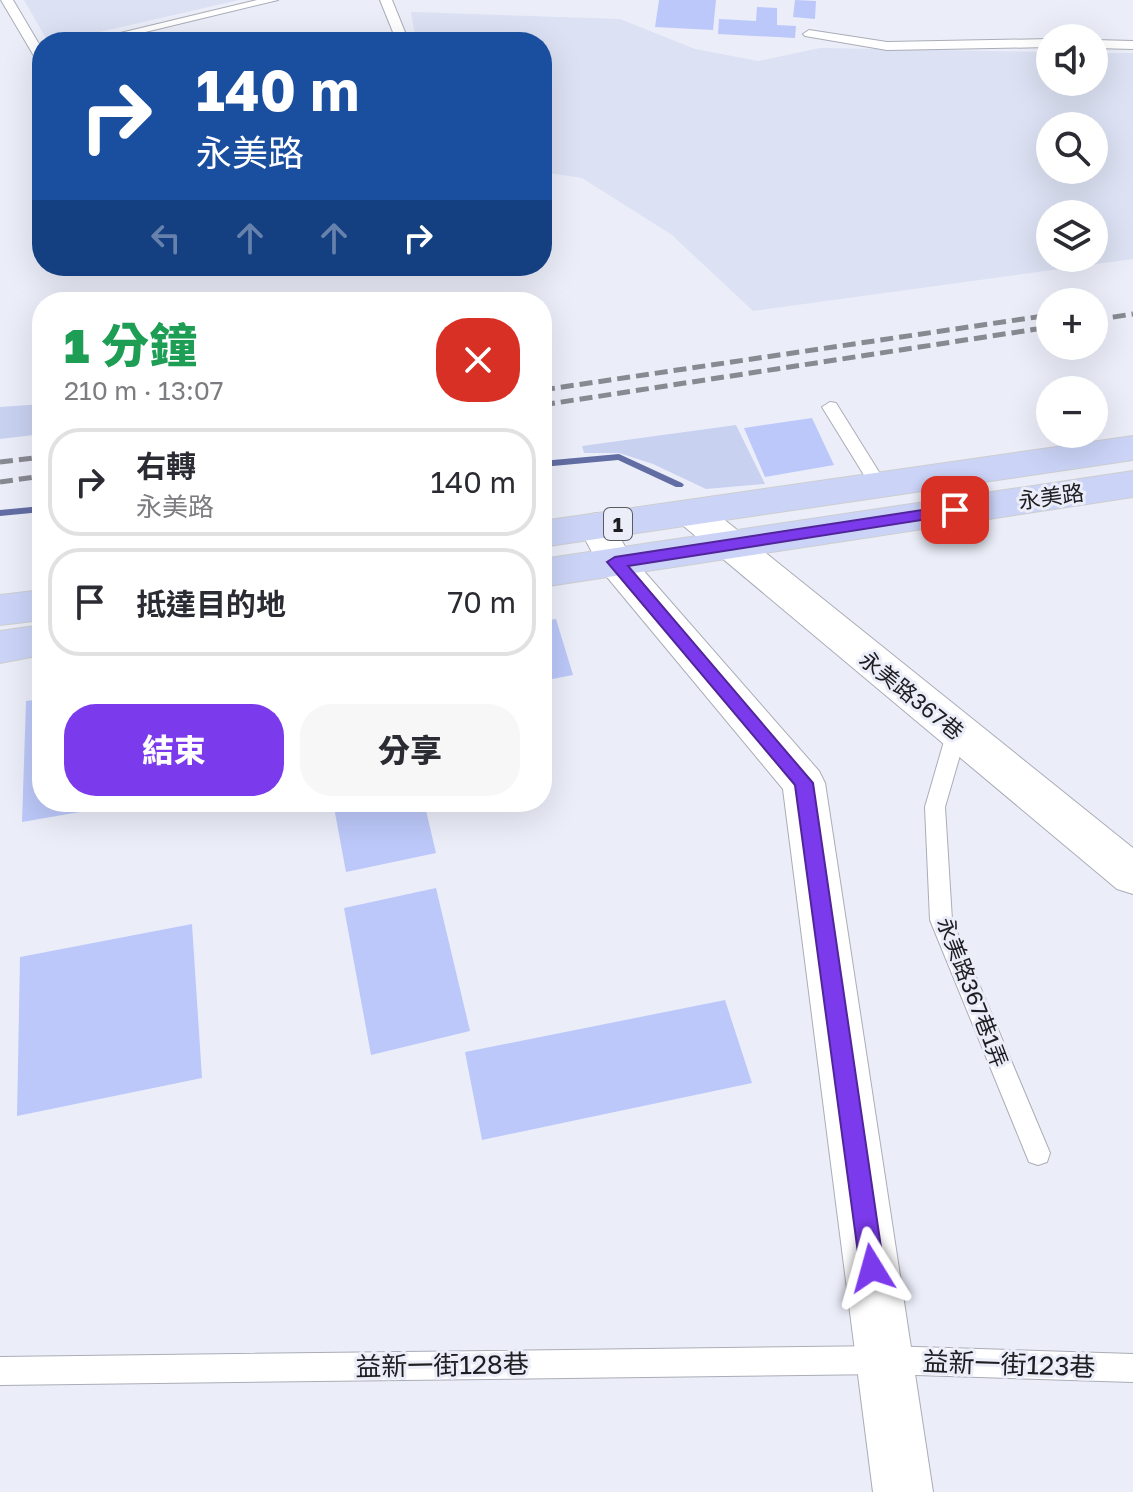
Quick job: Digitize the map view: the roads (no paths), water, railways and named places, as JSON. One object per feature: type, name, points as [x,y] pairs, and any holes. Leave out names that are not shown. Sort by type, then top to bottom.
[{"type":"main road","name":"永美路","points":[[552,533],[1133,448]]},
{"type":"main road","name":"永美路","points":[[552,571],[1133,484]]},
{"type":"main road","points":[[0,610],[32,606]]},
{"type":"main road","points":[[0,647],[32,642]]},
{"type":"street","name":"永美路367巷","points":[[693,514],[1133,875]]},
{"type":"street","points":[[596,526],[615,562],[804,783],[903,1492]]},
{"type":"lane","points":[[7,0],[32,43]]},
{"type":"lane","points":[[133,32],[272,0]]},
{"type":"lane","points":[[386,0],[399,32]]},
{"type":"lane","points":[[809,34],[887,46],[1036,43]]},
{"type":"lane","points":[[1108,44],[1133,45]]},
{"type":"lane","points":[[830,407],[878,484]]},
{"type":"lane","name":"永美路367巷1弄","points":[[957,731],[935,807],[941,920],[1038,1153]]},
{"type":"lane","name":"益新一街123巷","points":[[885,1360],[1133,1368]]},
{"type":"lane","name":"益新一街128巷","points":[[0,1371],[885,1360]]},
{"type":"waterway","points":[[552,463],[619,457],[679,485]]},
{"type":"waterway","points":[[0,513],[32,510]]},
{"type":"railway","points":[[1108,318],[1133,314]]},
{"type":"railway","points":[[552,389],[1036,317]]},
{"type":"railway","points":[[552,403],[1036,329]]},
{"type":"railway","points":[[0,462],[32,458]]},
{"type":"railway","points":[[0,482],[32,477]]}]
